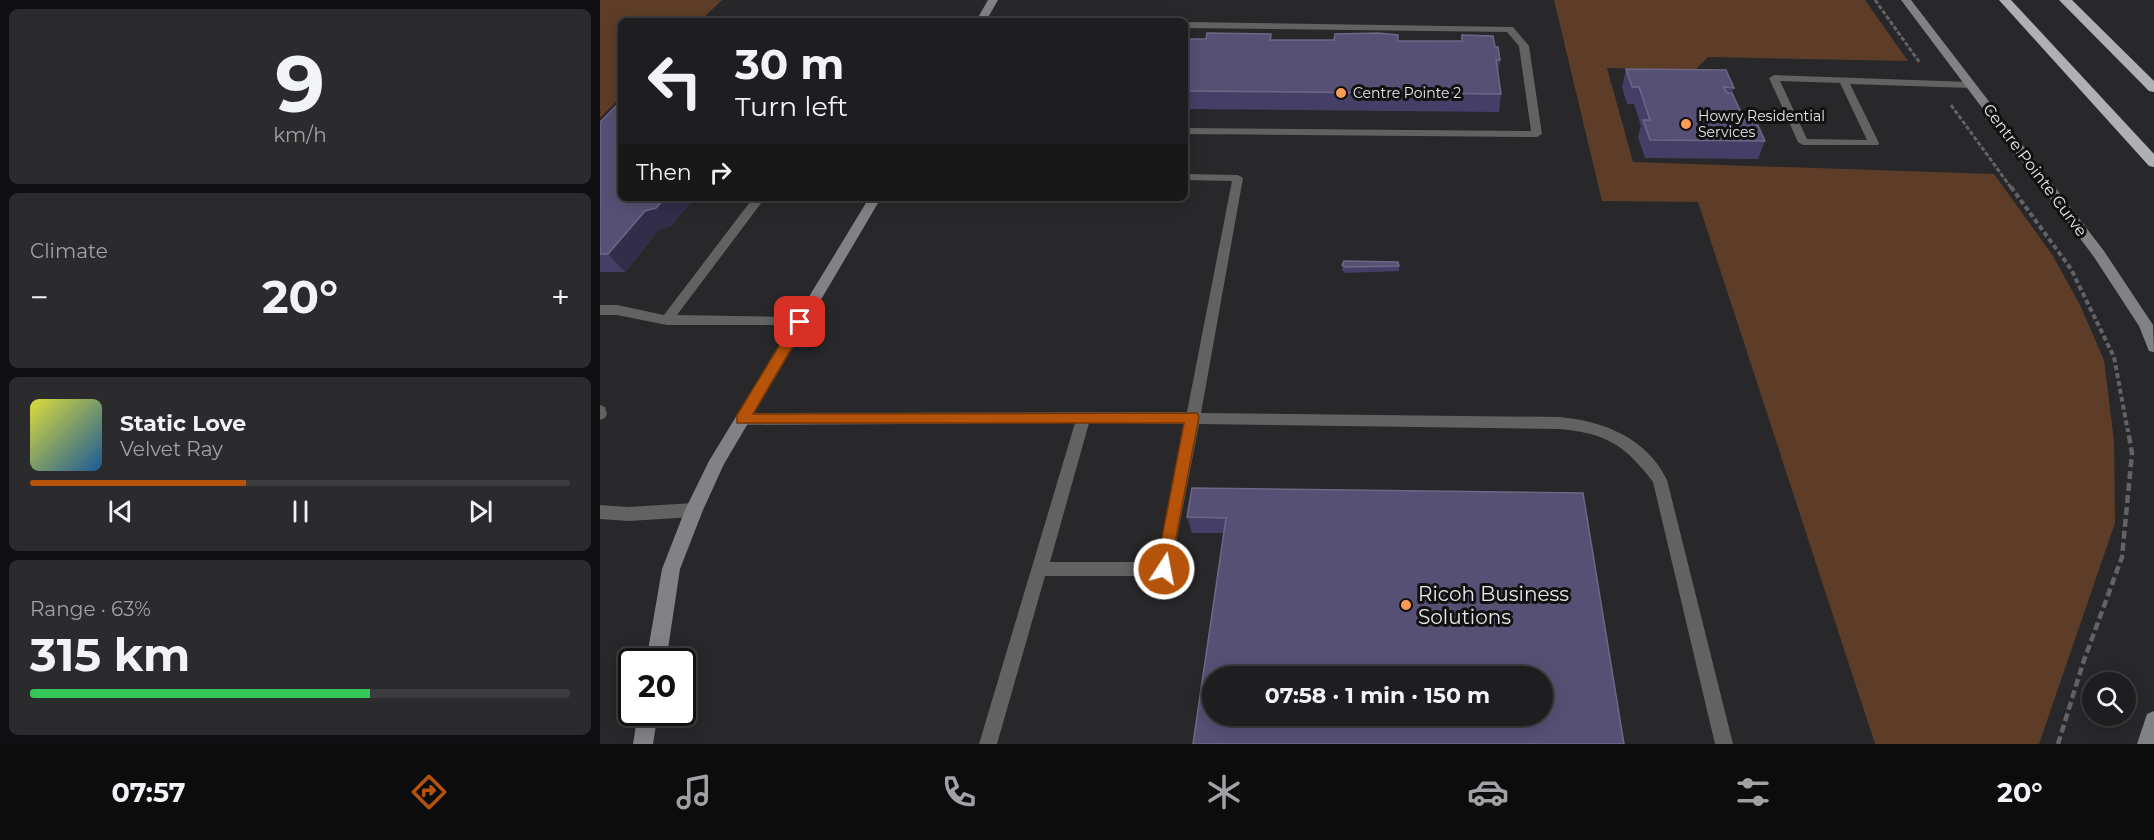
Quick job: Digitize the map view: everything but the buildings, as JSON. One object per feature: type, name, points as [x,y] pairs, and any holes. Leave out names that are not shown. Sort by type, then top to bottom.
[{"type":"highway","points":[[2005,0],[2154,163]]},
{"type":"highway","points":[[2065,0],[2154,88]]},
{"type":"street","points":[[983,18],[993,0]]},
{"type":"street","name":"Centre Pointe Curve","points":[[1906,0],[2099,254],[2146,326],[2154,346]]},
{"type":"street","points":[[658,648],[671,569],[694,510],[717,461],[872,201]]},
{"type":"street","points":[[2147,744],[2154,721]]},
{"type":"street","points":[[643,744],[646,726]]},
{"type":"lane","points":[[1188,25],[1510,28],[1524,46],[1537,134],[1188,131]]},
{"type":"lane","points":[[1843,80],[1874,142],[1803,142],[1774,78],[1934,82],[1970,85]]},
{"type":"lane","points":[[1040,569],[1164,569],[1238,178],[1188,177]]},
{"type":"lane","points":[[667,320],[757,201]]},
{"type":"lane","points":[[600,310],[617,310],[667,320],[800,322]]},
{"type":"lane","points":[[988,744],[1084,417]]},
{"type":"lane","points":[[742,419],[1192,417],[1560,422],[1582,423],[1614,433],[1641,454],[1660,480],[1724,744]]},
{"type":"lane","points":[[600,512],[628,514],[694,510]]},
{"type":"path","points":[[1875,0],[2071,269],[2114,357],[2132,453],[2122,557],[2083,663],[2058,744]]},
{"type":"shaded area","points":[[600,0],[722,0],[703,18],[618,18],[618,100],[600,118]]},
{"type":"shaded area","points":[[1554,0],[1865,0],[1908,61],[1708,57],[1695,70],[1607,68],[1633,162],[1994,174],[2053,256],[2080,305],[2104,360],[2114,441],[2115,523],[2039,744],[1875,744],[1698,202],[1602,201]]},
{"type":"place","name":"Centre Pointe 2","points":[[1341,93]]},
{"type":"place","name":"Howry Residential Services","points":[[1686,124]]},
{"type":"place","name":"Ricoh Business Solutions","points":[[1406,605]]},
{"type":"route","points":[[800,322],[742,419],[1192,417],[1164,569]]}]
